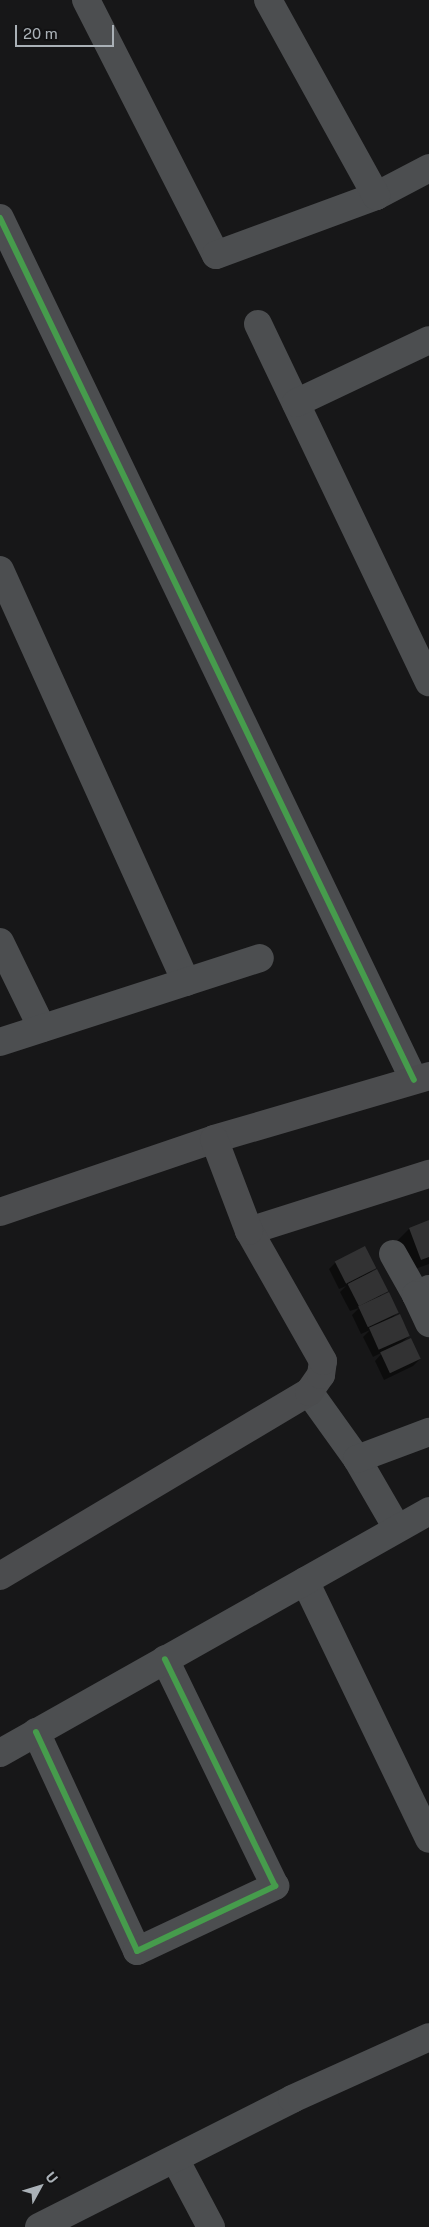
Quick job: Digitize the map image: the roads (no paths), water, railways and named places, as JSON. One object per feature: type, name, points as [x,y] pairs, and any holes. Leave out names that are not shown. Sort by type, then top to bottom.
[{"type":"street","points":[[86,0],[216,255],[376,196],[429,168]]},
{"type":"street","points":[[268,0],[376,196]]},
{"type":"street","points":[[0,218],[421,1078],[218,1149],[0,1212]]},
{"type":"street","points":[[258,324],[429,682]]},
{"type":"street","points":[[296,403],[429,340]]},
{"type":"street","points":[[0,570],[186,982]]},
{"type":"street","points":[[0,942],[42,1028]]},
{"type":"street","points":[[0,1042],[260,958]]},
{"type":"street","points":[[0,1576],[309,1392],[321,1375],[323,1361],[246,1223],[218,1149]]},
{"type":"street","points":[[246,1223],[429,1174]]},
{"type":"street","points":[[394,1254],[423,1292],[429,1323]]},
{"type":"street","points":[[309,1392],[357,1459],[398,1528]]},
{"type":"street","points":[[357,1459],[426,1441]]},
{"type":"street","points":[[0,1753],[429,1511]]},
{"type":"street","points":[[305,1581],[429,1839]]},
{"type":"street","points":[[36,1732],[137,1951],[275,1886],[165,1660]]},
{"type":"street","points":[[39,2227],[429,2037]]},
{"type":"street","points":[[176,2159],[211,2227]]}]
